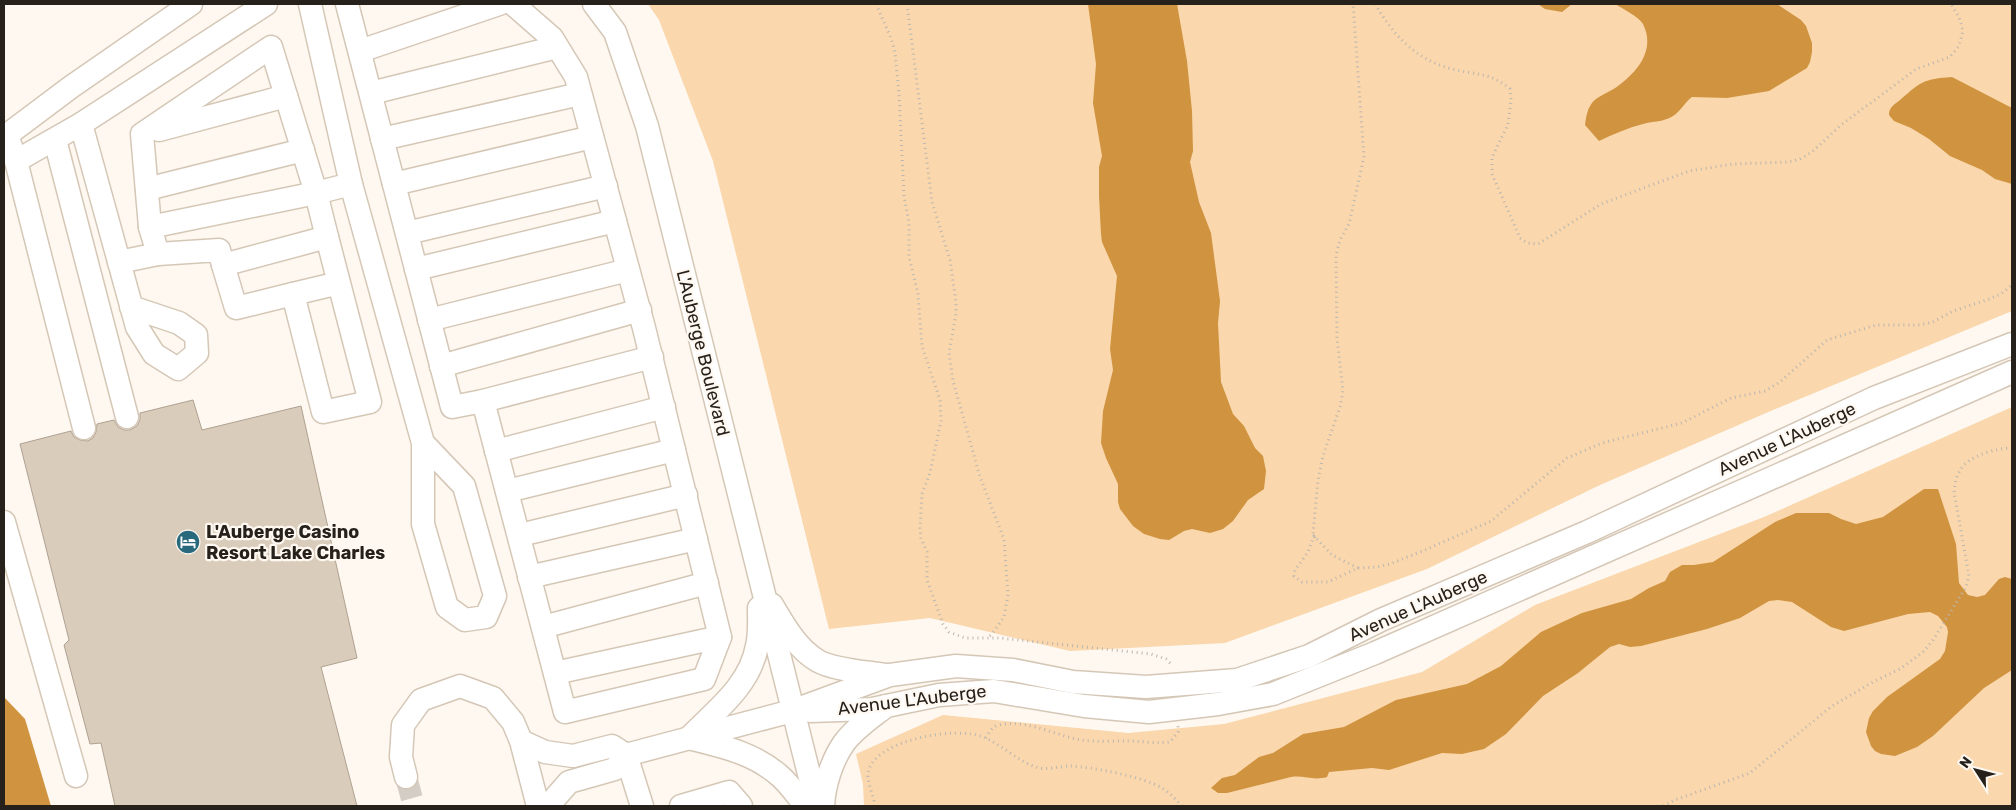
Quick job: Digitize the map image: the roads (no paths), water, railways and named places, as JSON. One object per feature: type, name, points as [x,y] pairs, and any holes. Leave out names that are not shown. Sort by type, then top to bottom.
[{"type":"street","points":[[84,428],[16,161],[5,136],[71,87],[191,4]]},
{"type":"street","points":[[16,161],[67,133],[266,4]]},
{"type":"street","points":[[310,4],[351,184],[423,443],[423,524],[447,607],[465,620],[486,617],[495,596],[464,486],[434,457],[423,443]]},
{"type":"street","points":[[360,51],[499,4]]},
{"type":"street","points":[[483,400],[565,712],[704,679],[720,637],[640,310],[576,77],[552,38],[513,4]]},
{"type":"street","name":"L'Auberge Boulevard","points":[[594,4],[615,32],[647,126],[817,806]]},
{"type":"street","points":[[352,5],[370,93],[452,407],[652,357]]},
{"type":"street","points":[[142,134],[271,46],[316,193],[370,402],[323,412],[294,294]]},
{"type":"street","points":[[370,93],[557,47]]},
{"type":"street","points":[[71,87],[67,133],[127,417]]},
{"type":"street","points":[[382,139],[580,94]]},
{"type":"street","points":[[142,134],[286,96]]},
{"type":"street","points":[[67,133],[119,262],[132,307]]},
{"type":"street","points":[[142,134],[150,227],[158,254]]},
{"type":"street","points":[[394,184],[592,137]]},
{"type":"street","points":[[147,188],[303,150]]},
{"type":"street","points":[[150,227],[351,184]]},
{"type":"street","points":[[407,233],[606,186]]},
{"type":"street","points":[[416,269],[615,221]]},
{"type":"street","points":[[224,265],[327,237]]},
{"type":"street","points":[[119,262],[158,254],[219,250],[236,308],[339,283]]},
{"type":"street","points":[[429,320],[628,270]]},
{"type":"street","points":[[441,366],[640,310]]},
{"type":"street","name":"Avenue L'Auberge","points":[[626,755],[792,711],[890,675],[956,666],[1013,670],[1073,682],[1146,687],[1237,680],[1309,656],[1381,620],[1587,532],[1874,398],[2012,344]]},
{"type":"street","name":"Avenue L'Auberge","points":[[792,711],[872,709],[939,696],[994,691],[1084,706],[1149,712],[1218,704],[1273,694],[1375,653],[2012,372]]},
{"type":"street","points":[[496,451],[664,407]]},
{"type":"street","points":[[507,491],[674,450]]},
{"type":"street","points":[[520,535],[686,495]]},
{"type":"street","points":[[4,522],[76,776]]},
{"type":"street","points":[[529,577],[696,538]]},
{"type":"street","points":[[543,627],[707,583]]},
{"type":"street","points":[[760,584],[794,639],[819,661],[846,669],[890,675]]},
{"type":"street","points":[[689,738],[733,695],[746,674],[757,647],[760,584]]},
{"type":"street","points":[[555,673],[720,637]]},
{"type":"street","points":[[406,777],[401,757],[403,725],[421,700],[460,686],[493,698],[513,722],[521,741],[538,806]]},
{"type":"street","points":[[823,806],[824,791],[834,762],[844,742],[886,706]]},
{"type":"street","points":[[689,738],[734,749],[759,761],[781,776],[806,806]]},
{"type":"street","points":[[521,741],[545,752],[572,756],[612,746],[626,755],[642,806]]},
{"type":"street","points":[[548,806],[569,782],[615,769],[626,755]]},
{"type":"street","points":[[681,806],[729,792],[741,806]]},
{"type":"tunnel","points":[[406,777],[414,806]]},
{"type":"place","name":"L'Auberge Casino Resort Lake Charles","points":[[188,542]]}]
